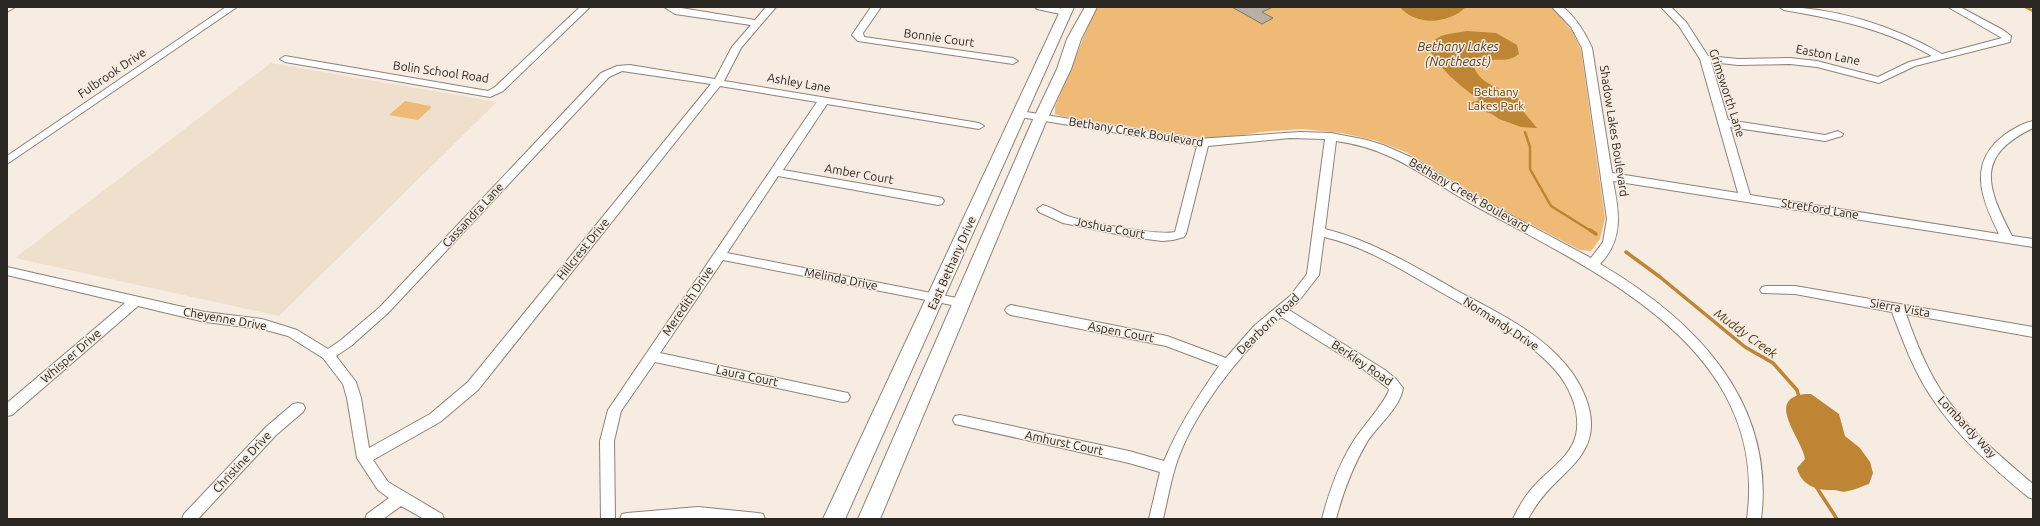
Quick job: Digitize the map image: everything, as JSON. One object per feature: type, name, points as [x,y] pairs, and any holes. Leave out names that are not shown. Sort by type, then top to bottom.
[{"type":"main road","points":[[1066,10],[1088,12]]},
{"type":"main road","name":"East Bethany Drive","points":[[834,519],[937,297],[1066,10]]},
{"type":"main road","name":"East Bethany Drive","points":[[869,519],[1041,117],[1064,69],[1074,39],[1088,12]]},
{"type":"street","name":"Fulbrook Drive","points":[[7,160],[232,7]]},
{"type":"street","name":"Bolin School Road","points":[[285,59],[490,94],[499,89],[585,7]]},
{"type":"street","name":"Hillcrest Drive","points":[[364,458],[418,430],[443,414],[473,386],[717,82],[730,63],[737,47],[771,7]]},
{"type":"street","name":"Bonnie Court","points":[[876,7],[858,33],[861,39],[1013,61]]},
{"type":"street","points":[[1040,7],[1066,10]]},
{"type":"street","name":"Shadow Lakes Boulevard","points":[[1557,7],[1570,18],[1581,33],[1587,48],[1608,176],[1613,213],[1611,239],[1607,249],[1593,264]]},
{"type":"street","name":"Grimsworth Lane","points":[[1666,7],[1682,24],[1705,59],[1745,198]]},
{"type":"street","points":[[1784,7],[1821,13],[1872,25],[1910,40],[1939,56]]},
{"type":"street","name":"Easton Lane","points":[[1705,59],[1738,62],[1790,61],[1817,64],[1879,80],[1912,64],[2007,40],[2006,36],[1953,7]]},
{"type":"street","points":[[669,8],[675,11],[757,23]]},
{"type":"street","name":"Ashley Lane","points":[[613,70],[630,68],[979,126]]},
{"type":"street","name":"Cassandra Lane","points":[[328,355],[346,343],[384,310],[605,75],[613,70]]},
{"type":"street","name":"Meredith Drive","points":[[608,519],[609,486],[606,456],[610,424],[615,410],[624,394],[824,100]]},
{"type":"street","name":"Bethany Creek Boulevard","points":[[1020,114],[1202,143],[1280,136],[1331,136],[1373,145],[1410,160],[1478,203],[1593,264],[1623,283],[1672,320],[1706,354],[1717,368],[1736,402],[1752,439],[1758,476],[1758,493],[1754,519]]},
{"type":"street","points":[[1724,123],[1826,138],[1838,134]]},
{"type":"street","points":[[2008,239],[1987,196],[1986,174],[1989,159],[2001,141],[2016,131],[2033,124]]},
{"type":"street","name":"Dearborn Road","points":[[1156,519],[1168,468],[1188,424],[1203,399],[1228,364],[1259,329],[1303,290],[1313,275],[1331,136]]},
{"type":"street","name":"Joshua Court","points":[[1043,209],[1063,219],[1076,222],[1162,238],[1178,236],[1180,234],[1202,143]]},
{"type":"street","name":"Amber Court","points":[[775,172],[938,201]]},
{"type":"street","name":"Stretford Lane","points":[[1608,176],[2033,243]]},
{"type":"street","name":"Normandy Drive","points":[[1319,232],[1368,247],[1485,312],[1541,349],[1560,368],[1571,383],[1580,400],[1583,415],[1584,434],[1580,446],[1573,456],[1537,493],[1520,519]]},
{"type":"street","name":"Melinda Drive","points":[[719,255],[962,303]]},
{"type":"street","name":"Cheyenne Drive","points":[[7,271],[211,318],[262,324],[292,333],[328,355],[349,382],[354,398],[364,458],[383,486],[400,498],[437,519]]},
{"type":"street","name":"Sierra Vista","points":[[1766,290],[1795,290],[2033,332]]},
{"type":"street","name":"Whisper Drive","points":[[7,411],[135,301]]},
{"type":"street","name":"Lombardy Way","points":[[1897,308],[1915,356],[1937,395],[1959,422],[2033,493]]},
{"type":"street","name":"Aspen Court","points":[[1011,310],[1167,341],[1192,349],[1228,364]]},
{"type":"street","name":"Berkley Road","points":[[1280,311],[1375,370],[1395,384],[1396,388],[1395,396],[1370,426],[1352,454],[1342,475],[1329,519]]},
{"type":"street","name":"Laura Court","points":[[651,356],[843,397]]},
{"type":"street","name":"Christine Drive","points":[[189,519],[272,430],[298,408]]},
{"type":"street","name":"Amhurst Court","points":[[960,420],[1130,457],[1168,468]]},
{"type":"street","points":[[372,519],[400,498]]},
{"type":"street","points":[[627,519],[698,513],[758,519]]},
{"type":"shaded area","points":[[271,63],[497,102],[279,316],[15,258]]},
{"type":"green space","name":"Bethany Lakes Park","points":[[1096,7],[1552,7],[1572,31],[1581,50],[1605,218],[1600,239],[1591,251],[1580,250],[1484,200],[1408,153],[1374,140],[1342,133],[1303,129],[1261,132],[1224,138],[1202,138],[1055,114],[1055,107]]},
{"type":"green space","points":[[405,101],[430,106],[431,108],[418,120],[389,115]]},
{"type":"water","points":[[1400,7],[1465,8],[1450,17],[1432,21],[1414,17],[1406,13]]},
{"type":"water","name":"Bethany Lakes (Northeast)","points":[[1467,31],[1496,33],[1517,45],[1519,54],[1508,59],[1486,61],[1474,67],[1481,78],[1486,82],[1517,98],[1525,107],[1523,111],[1537,128],[1521,127],[1499,119],[1470,103],[1480,100],[1458,83],[1433,56],[1429,48],[1435,39],[1445,35]]},
{"type":"water","points":[[1811,394],[1839,414],[1845,436],[1860,448],[1870,462],[1873,473],[1869,484],[1853,490],[1842,492],[1816,488],[1810,486],[1802,479],[1797,468],[1805,459],[1788,420],[1786,411],[1787,403],[1793,397]]},
{"type":"building","points":[[1232,7],[1273,7],[1262,12],[1273,18],[1262,24]]},
{"type":"waterway","points":[[2025,7],[2033,11]]},
{"type":"waterway","name":"Muddy Creek","points":[[1525,132],[1530,147],[1530,169],[1551,206],[1591,231]]},
{"type":"waterway","name":"Muddy Creek","points":[[1590,230],[1596,234]]},
{"type":"waterway","name":"Muddy Creek","points":[[1626,252],[1660,277],[1745,347],[1773,363],[1797,390],[1799,397]]},
{"type":"waterway","name":"Muddy Creek","points":[[1815,485],[1837,519]]}]
